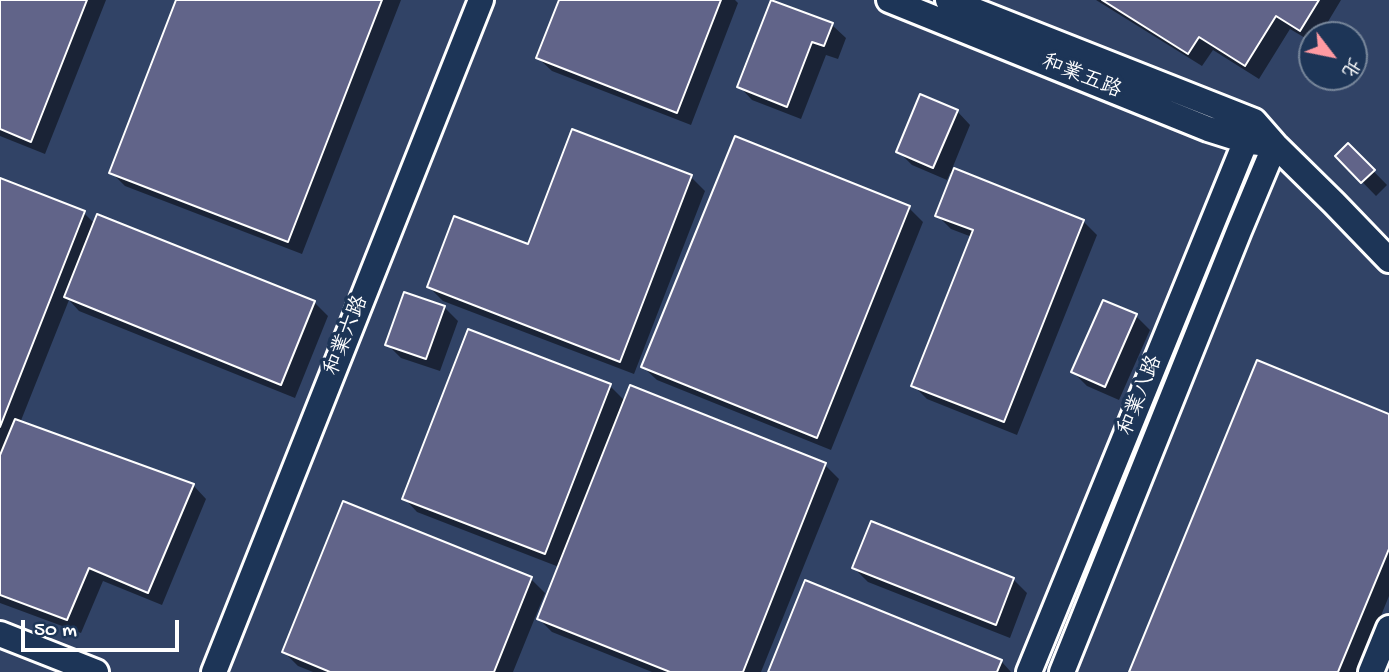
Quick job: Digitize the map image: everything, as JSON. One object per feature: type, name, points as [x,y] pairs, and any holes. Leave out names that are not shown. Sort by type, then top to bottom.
[{"type":"street","name":"和業六路","points":[[214,672],[481,0]]},
{"type":"street","name":"和業五路","points":[[889,0],[1208,129],[1250,131]]},
{"type":"street","name":"和業五路","points":[[948,0],[1250,131],[1275,145]]},
{"type":"street","name":"和業八路","points":[[1029,672],[1250,131]]},
{"type":"street","name":"和業八路","points":[[1062,672],[1275,145]]},
{"type":"street","points":[[1275,145],[1389,260]]},
{"type":"street","points":[[1371,672],[1389,628]]},
{"type":"street","points":[[0,634],[96,672]]},
{"type":"shaded area","points":[[0,0],[1389,0],[1389,672],[0,672]]},
{"type":"building","points":[[0,0],[87,0],[31,142],[0,129]]},
{"type":"building","points":[[176,0],[382,0],[288,242],[109,173]]},
{"type":"building","points":[[559,0],[721,0],[677,113],[536,58]]},
{"type":"building","points":[[771,0],[833,23],[824,46],[812,42],[787,107],[737,87]]},
{"type":"building","points":[[1102,0],[1319,0],[1306,21],[1298,21],[1298,30],[1276,16],[1245,66],[1199,37],[1188,54]]},
{"type":"building","points":[[920,94],[958,110],[933,168],[896,152]]},
{"type":"building","points":[[572,129],[692,175],[620,362],[427,287],[454,216],[528,244]]},
{"type":"building","points":[[735,136],[910,206],[817,438],[641,367]]},
{"type":"building","points":[[1348,143],[1375,170],[1361,183],[1335,156]]},
{"type":"building","points":[[954,168],[1084,220],[1004,422],[911,386],[973,230],[935,216]]},
{"type":"building","points":[[0,178],[85,211],[0,427]]},
{"type":"building","points":[[97,214],[315,301],[281,385],[64,297]]},
{"type":"building","points":[[404,292],[445,306],[426,359],[385,345]]},
{"type":"building","points":[[1103,300],[1137,314],[1105,387],[1071,372]]},
{"type":"building","points":[[468,329],[611,384],[545,554],[402,499]]},
{"type":"building","points":[[1257,360],[1389,414],[1389,549],[1338,672],[1129,672]]},
{"type":"building","points":[[630,385],[826,463],[743,672],[670,672],[537,619]]},
{"type":"building","points":[[15,419],[194,484],[148,593],[89,568],[67,620],[0,595],[0,455]]},
{"type":"building","points":[[343,501],[532,577],[494,672],[330,672],[282,652]]},
{"type":"building","points":[[871,521],[1014,578],[996,625],[852,568]]},
{"type":"building","points":[[805,580],[1002,660],[997,672],[768,672]]}]
